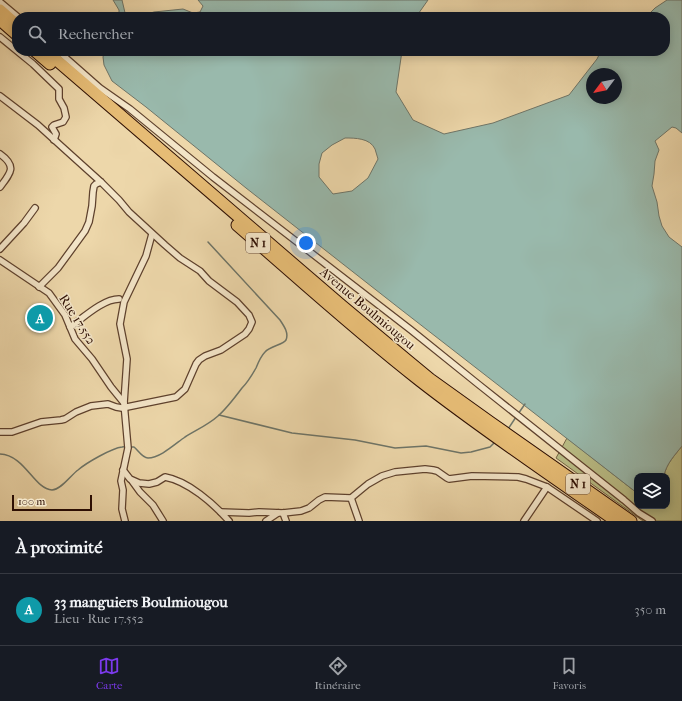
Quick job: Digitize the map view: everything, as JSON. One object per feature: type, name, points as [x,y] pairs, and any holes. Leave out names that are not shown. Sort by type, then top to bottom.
[{"type":"highway","points":[[0,10],[12,21]]},
{"type":"highway","points":[[0,20],[12,31]]},
{"type":"highway","name":"Avenue Boulmiougou","points":[[41,56],[385,353],[420,381],[488,426],[616,521]]},
{"type":"highway","name":"Avenue Boulmiougou","points":[[52,56],[365,325],[488,426]]},
{"type":"highway","name":"Avenue Boulmiougou","points":[[523,451],[631,521]]},
{"type":"street","points":[[0,2],[12,12]]},
{"type":"street","points":[[0,37],[12,47]]},
{"type":"street","points":[[23,56],[59,89],[59,99],[64,108],[66,117],[63,122],[52,127],[56,134],[54,140]]},
{"type":"street","points":[[64,56],[100,88],[130,109],[213,177],[411,330],[652,521]]},
{"type":"street","points":[[0,96],[38,125],[101,182],[152,234],[180,258],[200,271],[209,281],[236,302],[249,315],[252,322],[247,332],[220,350],[199,360],[185,389],[176,397],[116,407],[108,404],[91,406],[76,412],[65,419],[42,422],[12,432],[0,432]]},
{"type":"street","points":[[0,154],[8,160],[11,167],[6,180],[0,186]]},
{"type":"street","points":[[39,287],[58,268],[85,231],[89,222],[92,206],[92,192],[94,186],[101,182]]},
{"type":"street","points":[[0,249],[24,223],[35,208]]},
{"type":"street","points":[[70,327],[100,306],[114,299],[121,300],[126,296],[146,256],[152,234]]},
{"type":"street","name":"Rue 17.552","points":[[0,260],[49,293],[65,315],[75,339],[92,359],[124,405]]},
{"type":"street","points":[[121,300],[120,324],[127,359],[124,405],[128,448],[121,481],[122,509],[125,521]]},
{"type":"street","points":[[221,512],[249,514],[259,512],[281,513],[304,510],[325,497],[351,498],[368,484],[390,473],[425,469],[437,471],[447,478],[472,476],[518,477],[526,479],[547,487],[597,521]]},
{"type":"street","points":[[123,470],[140,492],[153,505],[163,521]]},
{"type":"street","points":[[130,479],[139,483],[149,484],[157,482],[163,478],[168,478],[190,487],[230,521]]},
{"type":"street","points":[[524,521],[547,487]]},
{"type":"street","points":[[351,498],[359,521]]},
{"type":"street","points":[[266,521],[281,513]]},
{"type":"street","points":[[281,513],[286,521]]},
{"type":"green space","points":[[567,438],[634,491],[634,509],[670,509],[670,473],[665,473],[671,460],[682,446],[682,521],[643,521],[556,458]]},
{"type":"shaded area","points":[[113,0],[122,0],[125,12],[119,12]]},
{"type":"shaded area","points":[[198,0],[428,0],[420,12],[200,12],[203,6]]},
{"type":"shaded area","points":[[667,0],[682,0],[682,133],[676,128],[672,127],[655,141],[659,150],[655,161],[652,186],[662,226],[669,237],[682,247],[682,446],[674,456],[665,473],[634,473],[634,491],[246,188],[112,81],[104,65],[103,57],[401,56],[396,92],[413,120],[444,134],[493,123],[569,95],[586,73],[586,104],[622,104],[622,68],[590,68],[598,56],[670,56],[670,12],[651,12]],"holes":[[[345,138],[362,139],[373,145],[378,159],[368,178],[352,191],[333,194],[319,177],[319,164],[322,153],[332,145]]]},
{"type":"shaded area","points":[[183,9],[190,12],[154,12]]},
{"type":"waterway","points":[[0,454],[9,456],[16,460],[40,484],[52,490],[59,488],[75,472],[87,464],[118,448],[134,447],[146,458],[157,456],[210,422],[221,413],[248,381],[267,350],[284,342],[287,335],[286,330],[280,320],[208,242]]},
{"type":"waterway","points":[[518,414],[525,404]]},
{"type":"waterway","points":[[219,415],[292,433],[355,440],[395,448],[426,446],[461,453],[490,447],[496,441]]},
{"type":"waterway","points":[[508,429],[516,417]]},
{"type":"place","name":"33 manguiers Boulmiougou","points":[[40,318]]}]
